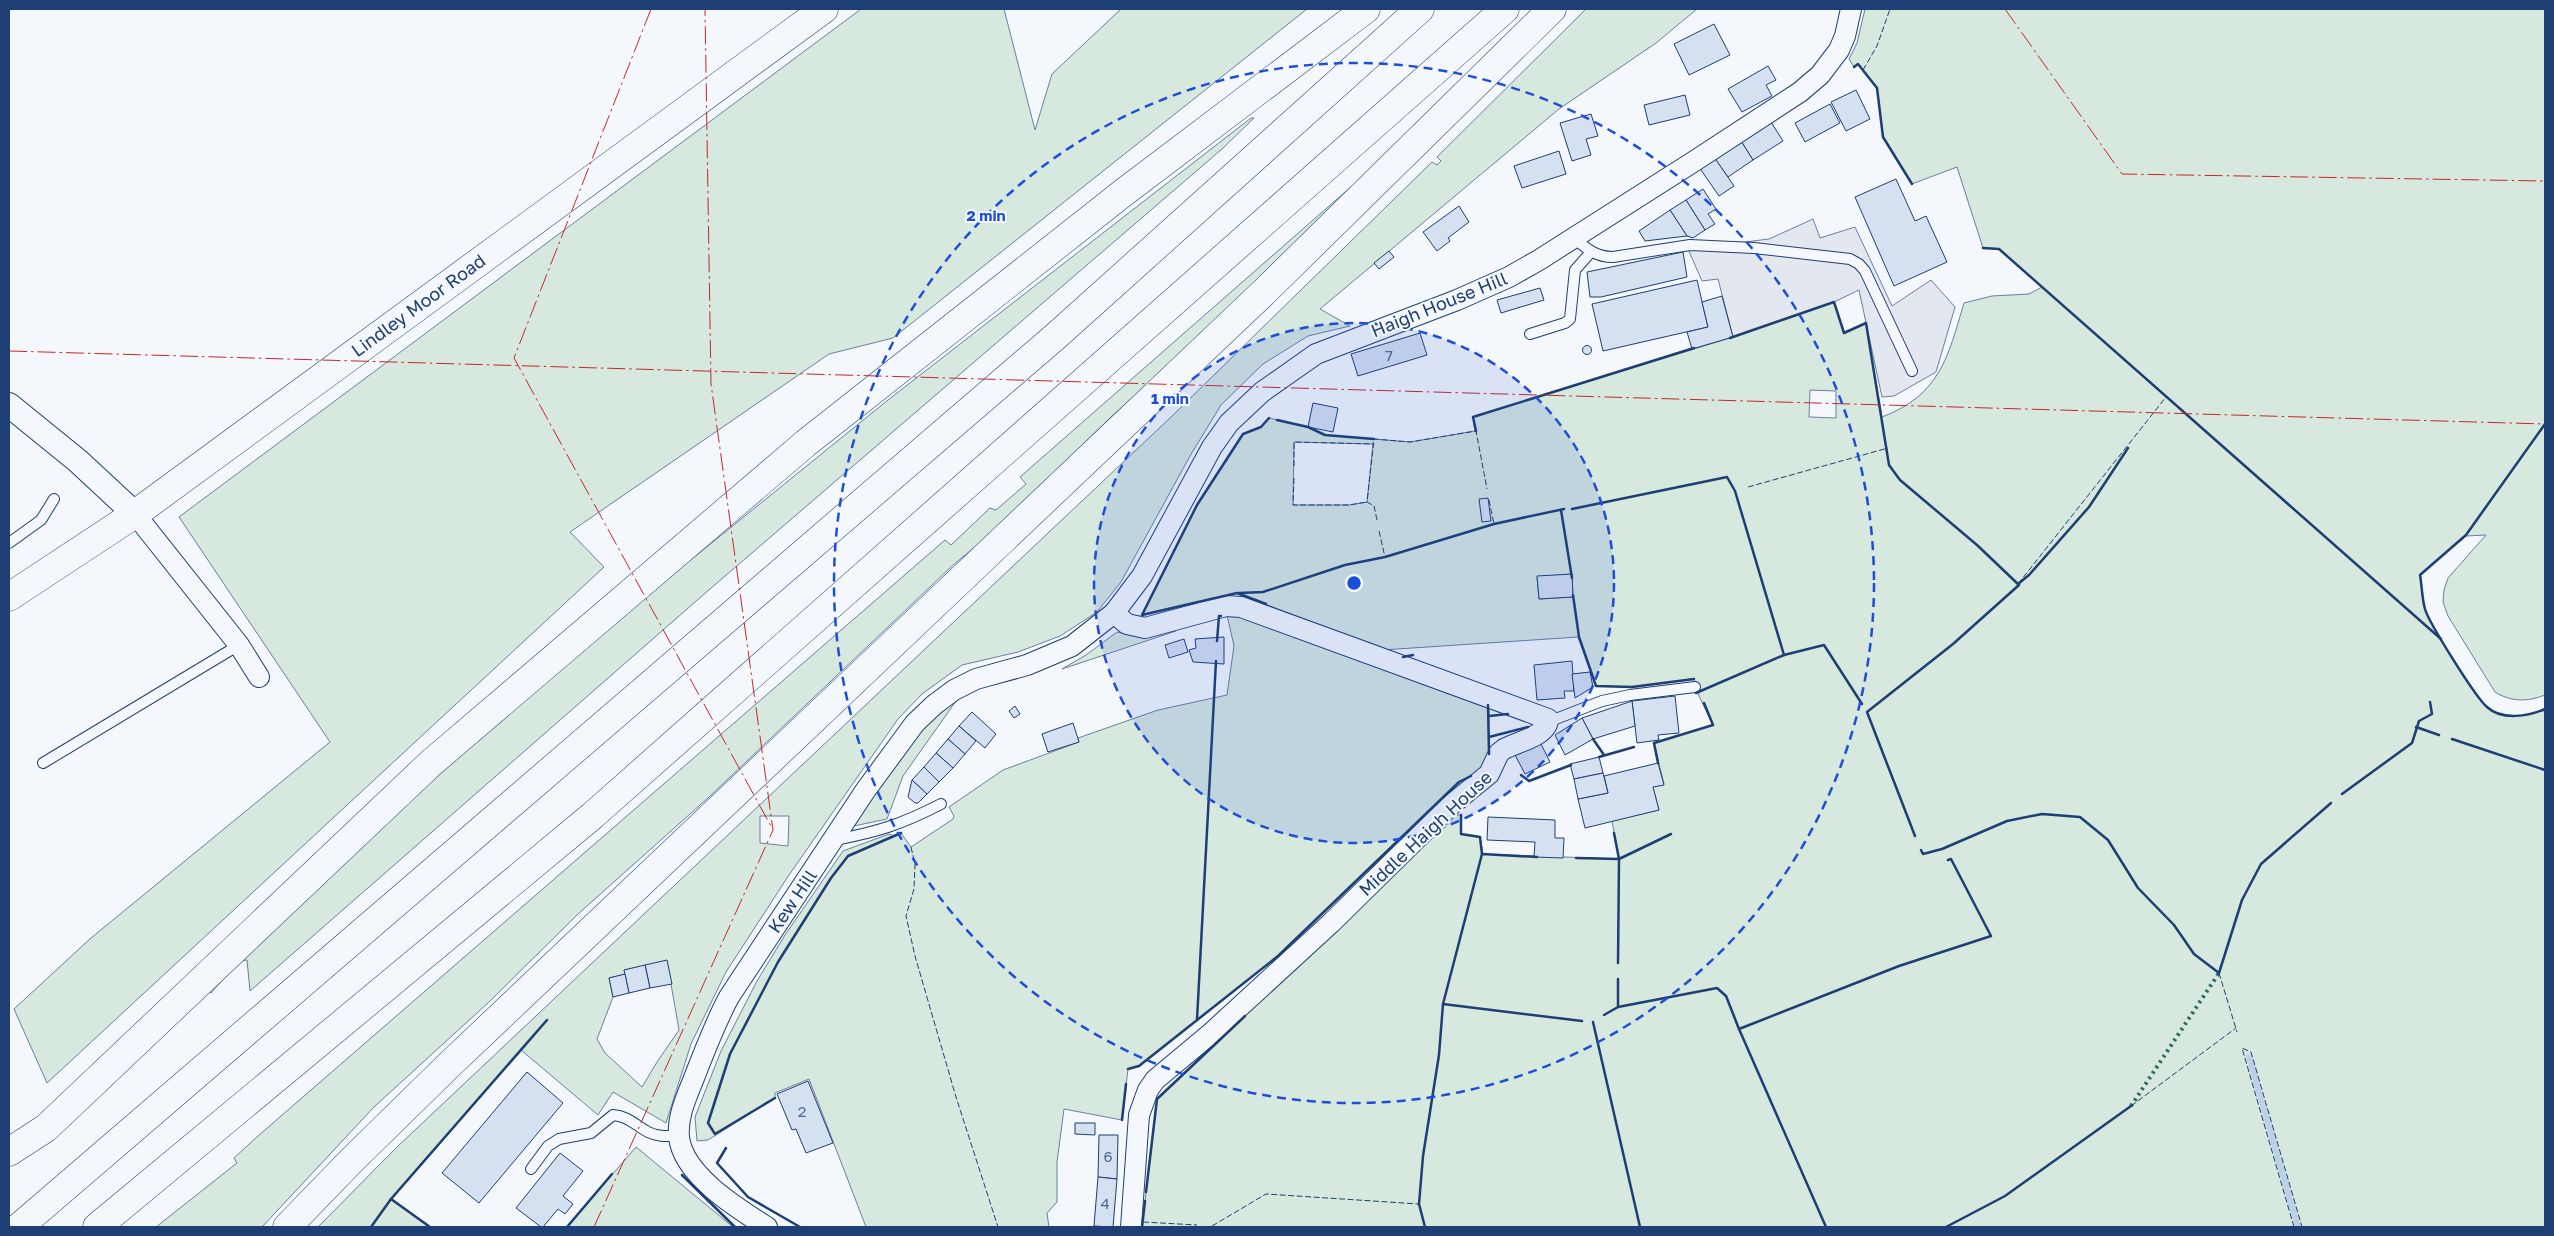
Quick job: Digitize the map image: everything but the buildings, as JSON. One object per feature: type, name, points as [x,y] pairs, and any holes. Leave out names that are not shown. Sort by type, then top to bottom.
[{"type":"main road","name":"Lindley Moor Road","points":[[9,597],[135,514],[824,9]]},
{"type":"main road","points":[[9,1152],[46,1128],[431,762],[806,443],[1123,193],[1366,9]]},
{"type":"main road","points":[[19,1227],[1056,336],[1420,9]]},
{"type":"main road","points":[[97,1227],[592,816],[1505,9]]},
{"type":"main road","points":[[287,1227],[448,1066],[1243,312],[1552,9]]},
{"type":"street","name":"Haigh House Hill","points":[[1072,646],[1114,613],[1142,576],[1212,446],[1239,412],[1273,382],[1316,354],[1457,300],[1510,277],[1574,238],[1813,81],[1826,69],[1839,50],[1845,36],[1851,9]]},
{"type":"street","points":[[9,405],[78,461],[135,514],[239,645],[259,677]]},
{"type":"street","points":[[1114,613],[1127,624],[1145,628],[1226,606],[1241,607],[1548,719],[1548,722]]},
{"type":"street","name":"Kew Hill","points":[[767,1227],[742,1212],[697,1174],[684,1154],[679,1136],[682,1110],[722,1011],[754,957],[906,733],[934,705],[954,690],[976,679],[1027,664],[1072,646]]},
{"type":"street","name":"Middle Haigh House","points":[[1131,1227],[1139,1115],[1148,1090],[1155,1080],[1238,1009],[1452,805],[1489,774],[1504,749],[1543,731],[1548,722]]},
{"type":"lane","points":[[1574,238],[1591,252],[1602,257],[1690,245],[1754,248],[1850,259],[1865,271],[1912,371]]},
{"type":"lane","points":[[1530,334],[1565,323],[1570,318],[1575,270],[1591,252]]},
{"type":"lane","points":[[9,543],[41,520],[54,499]]},
{"type":"lane","points":[[43,762],[239,645]]},
{"type":"lane","points":[[1548,722],[1602,701],[1630,694],[1695,687]]},
{"type":"lane","points":[[834,840],[868,834],[905,823],[941,804]]},
{"type":"lane","points":[[531,1168],[548,1146],[559,1139],[590,1133],[613,1115],[622,1115],[648,1132],[660,1136],[679,1136]]},
{"type":"shaded area","points":[[861,9],[1004,9],[1035,130],[1052,74],[1121,9],[1307,9],[893,338],[829,354],[570,532],[604,567],[47,1083],[14,1009],[91,938],[330,742],[179,517]]},
{"type":"shaded area","points":[[1586,9],[1697,9],[1656,43],[1559,109],[1320,309],[1350,326],[1308,336],[1263,364],[1221,405],[1190,456],[1121,582],[1097,612],[1060,636],[1018,652],[962,665],[922,694],[898,719],[789,875],[726,972],[691,1044],[666,1123],[613,1092],[598,1115],[521,1050],[392,1199],[430,1227],[318,1227],[396,1148],[1170,418],[1432,162],[1437,165],[1441,161],[1437,157]],"holes":[[[760,816],[789,816],[788,846],[760,843]],[[667,961],[679,1030],[642,1087],[605,1053],[597,1039],[613,997],[609,978],[625,974],[624,970]]]},
{"type":"shaded area","points":[[1865,9],[2545,9],[2545,695],[2519,700],[2507,698],[2495,692],[2448,616],[2443,602],[2448,578],[2486,535],[2466,536],[2420,575],[2424,606],[2428,618],[2481,701],[2493,711],[2508,716],[2531,714],[2545,709],[2545,1227],[1142,1227],[1157,1099],[1448,815],[1461,815],[1461,834],[1480,837],[1483,854],[1619,859],[1612,821],[1659,810],[1653,787],[1664,784],[1654,743],[1713,725],[1699,697],[1694,679],[1632,687],[1596,686],[1578,637],[1382,650],[1237,593],[1142,615],[1197,505],[1243,434],[1261,427],[1269,418],[1308,427],[1325,435],[1410,442],[1475,431],[1473,417],[1733,337],[1834,302],[1844,332],[1866,323],[1882,417],[1902,408],[1917,398],[1939,372],[1953,341],[1964,303],[1992,296],[2029,294],[2042,287],[1999,249],[1983,248],[1957,167],[1912,184],[1883,137],[1877,88],[1858,64],[1854,67],[1849,59],[1857,43]],"holes":[[[1810,390],[1836,391],[1836,418],[1809,417]],[[1294,442],[1373,444],[1367,502],[1349,505],[1293,505]],[[1572,574],[1573,597],[1539,599],[1537,577]]]},
{"type":"shaded area","points":[[1251,118],[1254,118],[1222,149],[710,589],[250,991],[247,960],[239,961],[211,993],[203,987],[487,732],[682,567],[888,400]]},
{"type":"shaded area","points":[[1377,164],[1294,249],[1110,418],[989,535],[952,566],[709,797],[578,914],[489,1002],[374,1107],[262,1227],[156,1227],[237,1163],[234,1158],[258,1136],[945,540],[951,545],[990,508],[996,510],[1026,484],[1020,477]]},
{"type":"shaded area","points":[[1813,219],[1820,238],[1855,227],[1892,306],[1931,280],[1955,307],[1936,372],[1894,396],[1882,397],[1859,290],[1834,302],[1733,337],[1718,279],[1702,281],[1688,249],[1769,239]]},
{"type":"shaded area","points":[[1227,615],[1243,615],[1489,705],[1489,755],[1483,768],[1459,782],[1278,956],[1139,1066],[1128,1069],[1122,1120],[1064,1109],[1057,1162],[1057,1202],[1047,1213],[1049,1227],[866,1227],[809,1079],[775,1093],[775,1098],[708,1140],[697,1141],[695,1117],[721,1051],[757,981],[785,935],[843,851],[889,834],[894,836],[901,833],[911,847],[953,819],[954,816],[949,807],[1003,770],[1079,742],[1078,738],[1158,710],[1227,695],[1234,646]]},
{"type":"shaded area","points":[[1175,625],[1176,631],[1062,669],[1086,655],[1117,632],[1128,634]]},
{"type":"shaded area","points":[[956,701],[903,776],[887,819],[854,826],[899,758],[912,742],[940,713]]},
{"type":"shaded area","points":[[636,1147],[733,1227],[567,1227]]},
{"type":"waterway","points":[[2249,1057],[2298,1227]]},
{"type":"hedge","points":[[2131,1106],[2219,973]]},
{"type":"fence","points":[[1863,70],[1877,46],[1890,9]]},
{"type":"fence","points":[[2018,584],[2166,397]]},
{"type":"fence","points":[[1377,520],[1374,506],[1367,502],[1374,439],[1410,442],[1476,431],[1487,489]]},
{"type":"fence","points":[[1294,466],[1294,442],[1373,444]]},
{"type":"fence","points":[[1748,487],[1888,448]]},
{"type":"fence","points":[[1294,478],[1293,505],[1349,505],[1367,502]]},
{"type":"fence","points":[[1489,500],[1494,524]]},
{"type":"fence","points":[[1379,531],[1385,557]]},
{"type":"fence","points":[[911,847],[915,864],[914,889],[906,916],[915,956],[956,1097],[998,1227]]},
{"type":"fence","points":[[2219,973],[2237,1032]]},
{"type":"fence","points":[[2131,1106],[2236,1028]]},
{"type":"fence","points":[[2294,1227],[2242,1048],[2251,1052],[2302,1227]]},
{"type":"fence","points":[[1212,1226],[1266,1194],[1419,1204]]},
{"type":"fence","points":[[1143,1222],[1197,1225]]},
{"type":"wall","points":[[1854,67],[1858,64],[1877,88],[1883,137],[1912,184]]},
{"type":"wall","points":[[1983,248],[1999,249],[2441,639]]},
{"type":"wall","points":[[1730,338],[1834,302],[1844,333],[1866,323],[1889,465],[1900,480],[1977,545],[2019,585],[1953,644],[1867,712],[1915,836]]},
{"type":"wall","points":[[1476,431],[1473,417],[1694,348]]},
{"type":"wall","points":[[1266,604],[1237,593],[1142,615],[1197,505],[1243,434],[1261,427],[1269,418]]},
{"type":"wall","points":[[1277,420],[1308,427],[1325,435],[1374,439]]},
{"type":"wall","points":[[2545,424],[2466,535],[2420,575],[2424,605],[2428,617],[2443,644],[2481,701],[2493,711],[2508,716],[2531,714],[2545,709]]},
{"type":"wall","points":[[2018,584],[2029,575],[2089,507],[2128,448]]},
{"type":"wall","points":[[1572,509],[1727,477],[1735,491],[1784,655]]},
{"type":"wall","points":[[1239,593],[1263,592],[1345,565],[1385,557],[1494,524],[1564,509]]},
{"type":"wall","points":[[1561,510],[1572,578]]},
{"type":"wall","points":[[1573,595],[1579,637],[1596,686],[1632,687],[1694,679]]},
{"type":"wall","points":[[1217,641],[1219,616],[1221,616]]},
{"type":"wall","points":[[1696,693],[1784,655],[1824,645],[1862,704]]},
{"type":"wall","points":[[1403,657],[1413,655]]},
{"type":"wall","points":[[1197,1020],[1216,661]]},
{"type":"wall","points":[[2342,794],[2412,743],[2419,721],[2432,714],[2430,702]]},
{"type":"wall","points":[[1658,763],[1654,743],[1713,725],[1704,703]]},
{"type":"wall","points":[[1488,705],[1489,754]]},
{"type":"wall","points":[[1489,716],[1508,714]]},
{"type":"wall","points":[[1489,737],[1528,727]]},
{"type":"wall","points":[[2416,727],[2439,735]]},
{"type":"wall","points":[[1593,739],[1604,755]]},
{"type":"wall","points":[[2452,739],[2545,770]]},
{"type":"wall","points":[[1599,757],[1634,747]]},
{"type":"wall","points":[[1521,775],[1529,781],[1571,765]]},
{"type":"wall","points":[[1128,1069],[1139,1066],[1278,956],[1459,782],[1471,776]]},
{"type":"wall","points":[[1921,850],[1923,854],[1942,849],[2007,821],[2042,814],[2080,817],[2108,840],[2138,888],[2174,925],[2194,954],[2219,973],[2242,900],[2261,864],[2331,803]]},
{"type":"wall","points":[[1461,815],[1461,834],[1480,837],[1482,854]]},
{"type":"wall","points":[[775,1098],[715,1134],[708,1123],[730,1054],[778,962],[831,878],[848,856],[901,833]]},
{"type":"wall","points":[[1614,833],[1619,859],[1618,963]]},
{"type":"wall","points":[[1576,858],[1619,859],[1671,834]]},
{"type":"wall","points":[[1537,857],[1482,854],[1443,1004],[1582,1021]]},
{"type":"wall","points":[[1826,1227],[1739,1029],[1899,966],[1991,936],[1951,859],[1948,860]]},
{"type":"wall","points":[[1618,979],[1618,1007]]},
{"type":"wall","points":[[1604,1015],[1618,1007],[1717,988],[1726,996],[1739,1029]]},
{"type":"wall","points":[[1425,1227],[1419,1204],[1423,1156],[1439,1055],[1443,1004]]},
{"type":"wall","points":[[1146,1192],[1157,1099],[1245,1016]]},
{"type":"wall","points":[[371,1227],[391,1199],[547,1020]]},
{"type":"wall","points":[[1593,1022],[1640,1227]]},
{"type":"wall","points":[[1122,1120],[1126,1084]]},
{"type":"wall","points":[[1946,1227],[2005,1196],[2131,1106]]},
{"type":"wall","points":[[726,1148],[717,1163],[748,1197],[800,1227]]},
{"type":"wall","points":[[567,1227],[612,1174]]},
{"type":"wall","points":[[682,1175],[735,1227]]},
{"type":"wall","points":[[391,1199],[430,1227]]},
{"type":"wall","points":[[1142,1227],[1145,1201]]},
{"type":"power","points":[[651,9],[514,358],[772,828]]},
{"type":"power","points":[[594,1227],[773,830],[711,384],[705,9]]},
{"type":"power","points":[[2005,9],[2122,174],[2545,181]]},
{"type":"power","points":[[9,351],[2545,424]]}]
